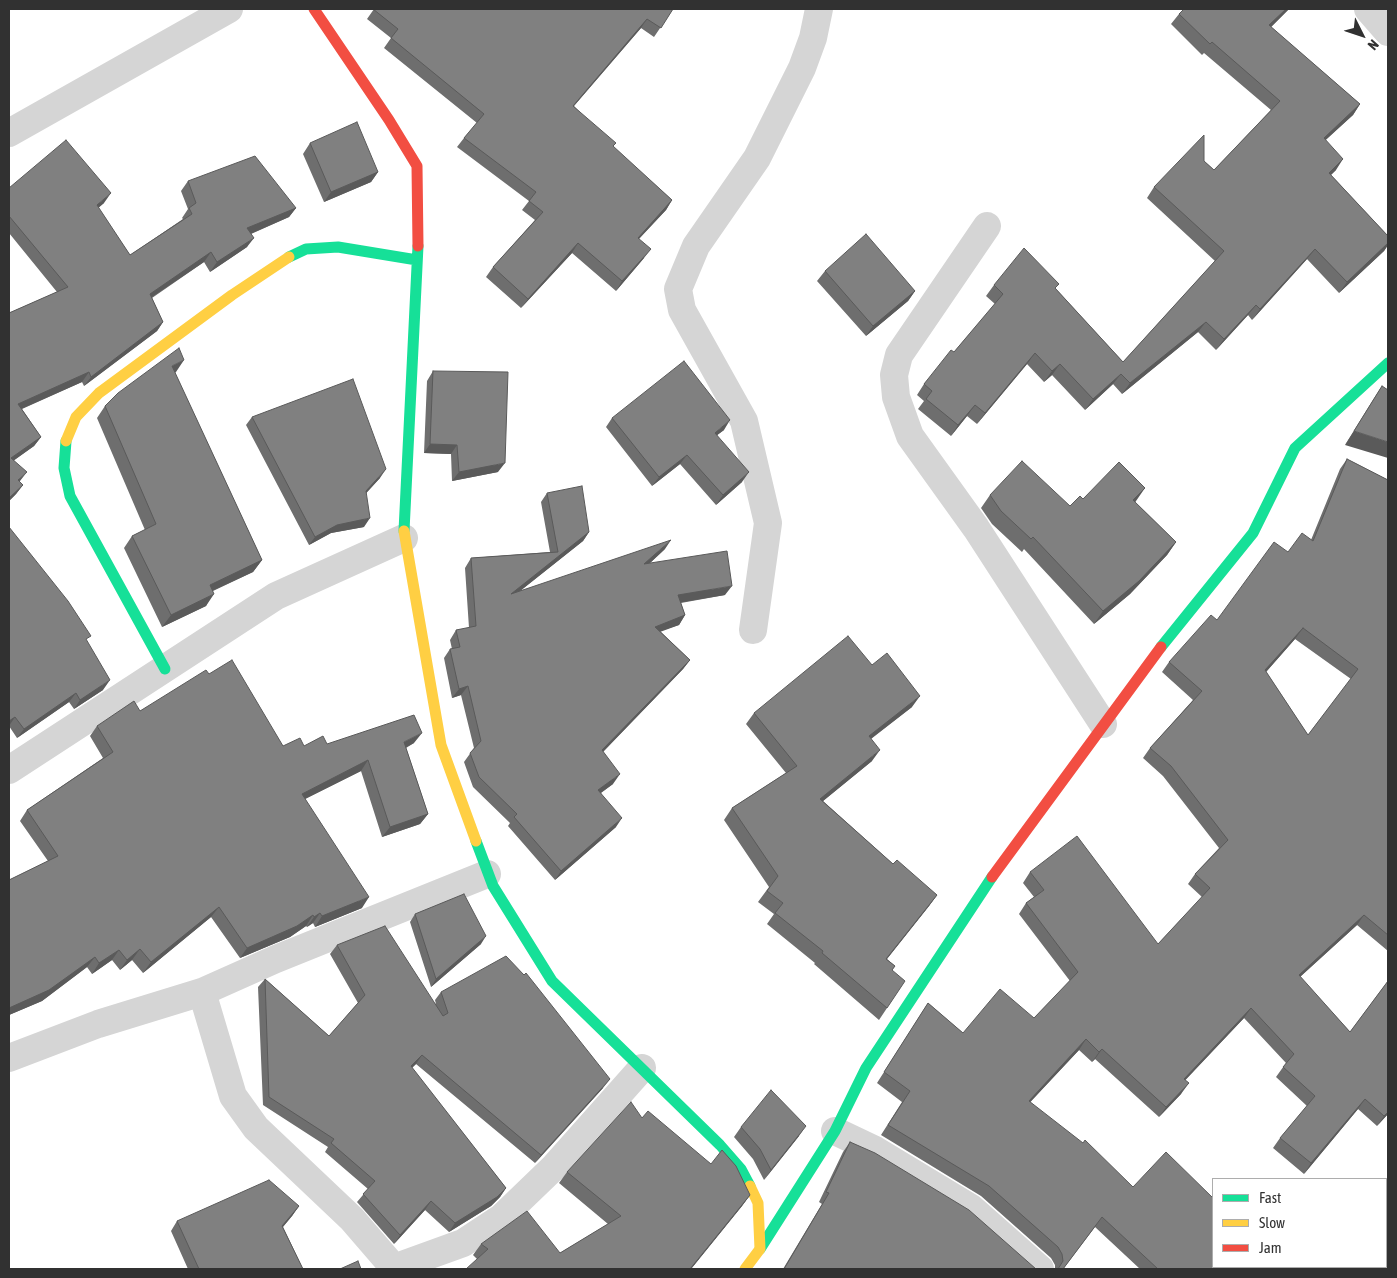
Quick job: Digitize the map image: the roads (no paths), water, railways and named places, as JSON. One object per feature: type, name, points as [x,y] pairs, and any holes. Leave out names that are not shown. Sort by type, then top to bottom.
[{"type":"street","points":[[9,133],[229,9]]},
{"type":"street","points":[[314,9],[390,120],[417,166],[419,216],[404,538],[441,745],[487,874],[552,981],[720,1145],[741,1169],[758,1203],[760,1249]]},
{"type":"street","points":[[753,630],[768,524],[744,421],[682,310],[678,290],[696,246],[757,158],[802,68],[813,38],[819,9]]},
{"type":"street","points":[[1368,9],[1388,32]]},
{"type":"street","points":[[987,226],[899,355],[894,375],[896,397],[910,436],[982,536],[1103,724]]},
{"type":"street","points":[[165,669],[70,496],[64,468],[66,439],[76,417],[99,393],[282,260],[306,249],[338,248],[417,260]]},
{"type":"street","points":[[745,1269],[760,1249],[835,1131],[866,1068],[980,894],[1139,674],[1253,533],[1295,448],[1388,363]]},
{"type":"street","points":[[9,770],[276,596],[404,538]]},
{"type":"street","points":[[9,1058],[98,1024],[202,992],[276,959],[487,874]]},
{"type":"street","points":[[202,992],[232,1096],[256,1128],[352,1220],[395,1268],[463,1243],[502,1218],[554,1168],[642,1068]]},
{"type":"street","points":[[835,1131],[875,1150],[971,1208],[1040,1269]]}]
